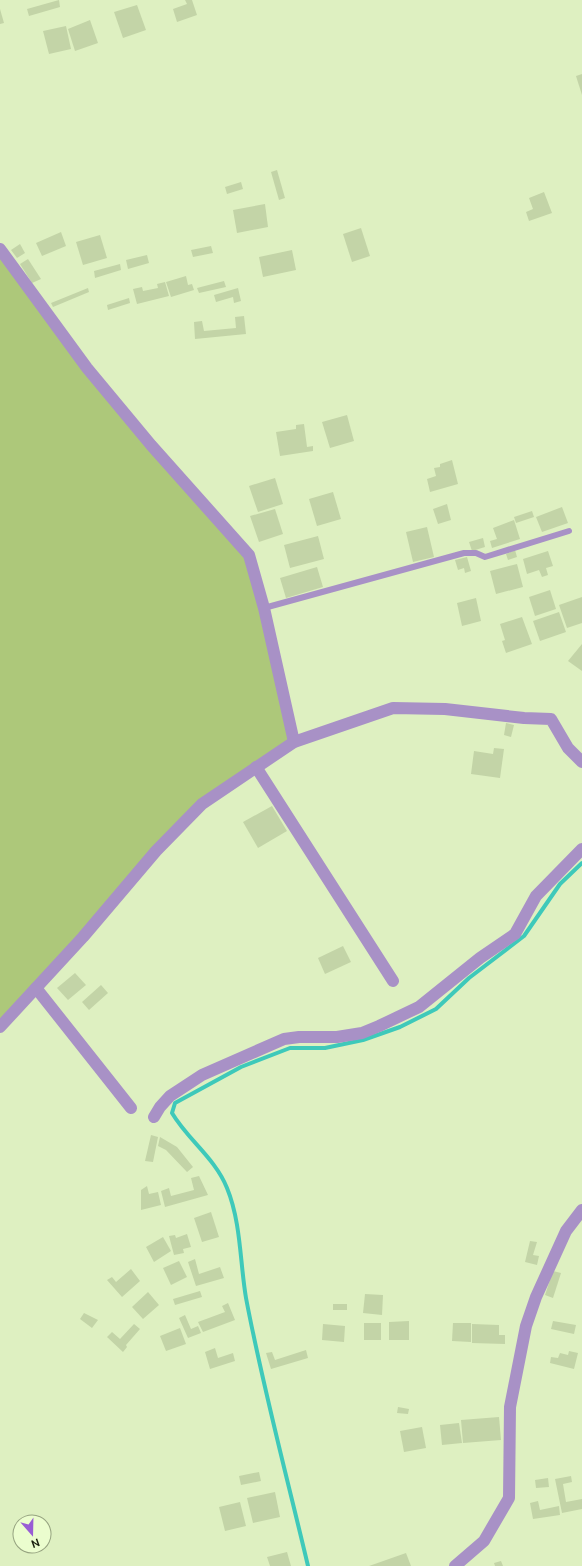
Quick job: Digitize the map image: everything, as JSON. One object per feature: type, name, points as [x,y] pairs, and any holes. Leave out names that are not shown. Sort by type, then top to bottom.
[{"type":"street","points":[[0,249],[87,368],[151,445],[249,555],[264,608],[294,742]]},
{"type":"street","points":[[0,1027],[88,932],[156,851],[202,804],[294,742],[393,708],[445,709],[524,718],[551,719],[568,748],[582,762]]},
{"type":"street","points":[[256,767],[393,982]]},
{"type":"street","points":[[154,1117],[160,1107],[170,1096],[202,1075],[284,1039],[299,1037],[337,1037],[362,1032],[380,1026],[419,1008],[480,958],[515,934],[536,896],[582,849]]},
{"type":"street","points":[[36,988],[130,1108]]},
{"type":"street","points":[[455,1566],[484,1541],[509,1498],[510,1407],[526,1326],[538,1290],[566,1231],[582,1210]]},
{"type":"lane","points":[[264,608],[464,553],[476,553],[485,557],[569,531]]},
{"type":"green space","points":[[0,249],[87,368],[249,555],[294,742],[202,804],[0,1027]]},
{"type":"building","points":[[59,0],[60,7],[29,16],[27,9]]},
{"type":"building","points":[[185,0],[192,0],[197,15],[177,22],[173,9],[187,4]]},
{"type":"building","points":[[137,5],[146,30],[123,38],[114,12]]},
{"type":"building","points":[[0,9],[4,23],[0,24]]},
{"type":"building","points":[[90,20],[98,43],[75,51],[68,29]]},
{"type":"building","points":[[66,26],[71,49],[49,54],[43,31]]},
{"type":"building","points":[[582,74],[582,95],[576,76]]},
{"type":"building","points":[[277,170],[285,198],[279,200],[271,172]]},
{"type":"building","points":[[241,182],[243,189],[227,194],[225,187]]},
{"type":"building","points":[[544,192],[552,213],[529,221],[526,212],[533,209],[529,198]]},
{"type":"building","points":[[265,204],[268,227],[237,233],[233,210]]},
{"type":"building","points":[[361,228],[370,256],[352,262],[343,234]]},
{"type":"building","points":[[61,232],[66,246],[42,256],[36,243]]},
{"type":"building","points":[[100,235],[107,258],[83,265],[76,242]]},
{"type":"building","points":[[20,244],[25,253],[17,258],[11,250]]},
{"type":"building","points":[[211,246],[213,253],[193,257],[191,250]]},
{"type":"building","points":[[292,250],[296,270],[263,277],[259,257]]},
{"type":"building","points":[[147,255],[149,263],[128,269],[126,260]]},
{"type":"building","points":[[28,259],[41,279],[32,283],[20,264]]},
{"type":"building","points":[[120,264],[121,270],[95,278],[94,271]]},
{"type":"building","points":[[186,276],[188,285],[192,284],[194,290],[171,297],[166,282]]},
{"type":"building","points":[[224,281],[226,287],[199,293],[197,288]]},
{"type":"building","points":[[165,282],[169,296],[137,304],[133,289],[142,287],[143,291],[158,288],[157,284]]},
{"type":"building","points":[[88,288],[89,292],[53,307],[51,303]]},
{"type":"building","points":[[238,288],[241,301],[234,303],[233,297],[216,302],[214,295]]},
{"type":"building","points":[[129,298],[130,303],[108,310],[107,305]]},
{"type":"building","points":[[244,316],[246,334],[195,339],[194,322],[202,321],[204,331],[236,328],[235,317]]},
{"type":"building","points":[[347,415],[354,441],[330,448],[322,422]]},
{"type":"building","points":[[304,424],[307,447],[313,446],[313,451],[280,456],[276,432],[296,429],[296,425]]},
{"type":"building","points":[[452,460],[458,484],[430,492],[427,479],[436,476],[434,468],[440,467],[440,464]]},
{"type":"building","points":[[275,478],[283,504],[258,512],[249,486]]},
{"type":"building","points":[[333,492],[341,519],[317,526],[309,499]]},
{"type":"building","points":[[447,504],[451,520],[438,524],[433,509]]},
{"type":"building","points":[[562,507],[568,523],[542,532],[536,517]]},
{"type":"building","points":[[275,509],[283,534],[259,542],[250,516]]},
{"type":"building","points":[[532,511],[534,517],[516,523],[514,517]]},
{"type":"building","points":[[514,520],[520,539],[492,548],[490,541],[497,539],[493,528]]},
{"type":"building","points":[[427,527],[434,557],[413,562],[406,532]]},
{"type":"building","points":[[318,536],[324,559],[290,568],[284,545]]},
{"type":"building","points":[[483,538],[485,547],[472,551],[469,542]]},
{"type":"building","points":[[515,550],[517,557],[508,560],[506,554]]},
{"type":"building","points":[[548,551],[553,566],[546,568],[548,575],[542,577],[539,570],[527,574],[523,559]]},
{"type":"building","points":[[467,557],[471,571],[465,573],[464,568],[458,570],[455,560]]},
{"type":"building","points":[[517,564],[523,587],[496,594],[490,571]]},
{"type":"building","points":[[317,567],[323,587],[286,598],[280,578]]},
{"type":"building","points":[[550,590],[556,609],[535,616],[529,597]]},
{"type":"building","points":[[582,597],[582,623],[567,628],[559,605]]},
{"type":"building","points":[[476,598],[481,621],[462,626],[457,603]]},
{"type":"building","points":[[559,612],[566,632],[540,641],[533,621]]},
{"type":"building","points":[[522,617],[532,644],[506,653],[502,641],[505,640],[500,624]]},
{"type":"building","points":[[582,644],[582,671],[568,661]]},
{"type":"building","points":[[506,723],[514,725],[511,737],[504,735]]},
{"type":"building","points":[[494,748],[504,749],[500,778],[471,774],[474,751],[493,754]]},
{"type":"building","points":[[272,806],[287,831],[258,848],[243,822]]},
{"type":"building","points":[[343,946],[351,962],[325,974],[318,958]]},
{"type":"building","points":[[75,973],[86,985],[68,1000],[57,988]]},
{"type":"building","points":[[101,985],[108,993],[89,1010],[82,1002]]},
{"type":"building","points":[[151,1135],[158,1137],[153,1162],[145,1161]]},
{"type":"building","points":[[160,1137],[177,1147],[193,1167],[187,1172],[166,1150],[158,1146]]},
{"type":"building","points":[[199,1176],[208,1195],[165,1207],[161,1191],[169,1188],[171,1196],[194,1190],[191,1178]]},
{"type":"building","points":[[147,1186],[149,1194],[158,1192],[161,1205],[141,1210],[141,1190]]},
{"type":"building","points":[[211,1212],[219,1237],[202,1242],[194,1218]]},
{"type":"building","points":[[187,1234],[191,1247],[183,1249],[184,1253],[174,1255],[169,1236],[175,1235],[176,1238]]},
{"type":"building","points":[[163,1237],[171,1251],[154,1262],[146,1247]]},
{"type":"building","points":[[530,1241],[537,1242],[533,1255],[539,1256],[537,1265],[525,1262]]},
{"type":"building","points":[[195,1259],[199,1274],[220,1267],[224,1278],[196,1286],[188,1262]]},
{"type":"building","points":[[179,1261],[187,1277],[171,1285],[163,1268]]},
{"type":"building","points":[[131,1269],[140,1281],[122,1297],[107,1280],[112,1277],[116,1282]]},
{"type":"building","points":[[553,1271],[561,1273],[553,1298],[545,1295]]},
{"type":"building","points":[[200,1291],[202,1297],[175,1305],[173,1299]]},
{"type":"building","points":[[148,1292],[159,1305],[143,1319],[132,1307]]},
{"type":"building","points":[[365,1294],[383,1295],[382,1315],[363,1313]]},
{"type":"building","points":[[228,1303],[235,1320],[203,1332],[198,1322],[225,1312],[222,1306]]},
{"type":"building","points":[[333,1304],[347,1304],[347,1310],[333,1310]]},
{"type":"building","points":[[84,1313],[98,1320],[92,1328],[80,1319]]},
{"type":"building","points":[[185,1315],[191,1329],[198,1326],[201,1333],[188,1338],[179,1318]]},
{"type":"building","points":[[409,1321],[409,1340],[389,1340],[389,1322]]},
{"type":"building","points":[[553,1321],[576,1325],[574,1334],[551,1329]]},
{"type":"building","points":[[364,1323],[381,1323],[381,1340],[364,1340]]},
{"type":"building","points":[[453,1323],[471,1323],[471,1342],[452,1341]]},
{"type":"building","points":[[134,1324],[140,1329],[126,1345],[127,1347],[123,1352],[107,1337],[112,1332],[120,1339]]},
{"type":"building","points":[[323,1324],[345,1326],[344,1342],[322,1340]]},
{"type":"building","points":[[472,1324],[499,1325],[499,1335],[505,1335],[505,1344],[472,1343]]},
{"type":"building","points":[[180,1328],[186,1344],[166,1351],[160,1336]]},
{"type":"building","points":[[215,1348],[218,1358],[233,1353],[235,1361],[210,1369],[205,1352]]},
{"type":"building","points":[[306,1350],[308,1358],[271,1369],[266,1353],[272,1352],[275,1360]]},
{"type":"building","points":[[569,1351],[578,1353],[574,1369],[550,1363],[551,1357],[558,1358],[560,1353],[568,1355]]},
{"type":"building","points":[[398,1407],[409,1409],[408,1414],[397,1413]]},
{"type":"building","points":[[499,1417],[501,1440],[463,1443],[461,1420]]},
{"type":"building","points":[[459,1423],[462,1443],[442,1445],[440,1425]]},
{"type":"building","points":[[422,1427],[426,1448],[404,1452],[400,1431]]},
{"type":"building","points":[[259,1472],[261,1481],[241,1485],[239,1476]]},
{"type":"building","points":[[571,1476],[572,1482],[563,1484],[566,1502],[582,1499],[582,1509],[562,1513],[555,1479]]},
{"type":"building","points":[[548,1478],[549,1487],[536,1488],[535,1480]]},
{"type":"building","points":[[275,1492],[280,1517],[253,1523],[247,1498]]},
{"type":"building","points":[[538,1501],[540,1510],[559,1506],[560,1515],[533,1519],[530,1503]]},
{"type":"building","points":[[240,1502],[246,1526],[225,1531],[219,1507]]},
{"type":"building","points":[[287,1552],[291,1566],[270,1566],[267,1557]]},
{"type":"building","points":[[406,1553],[411,1566],[369,1566]]},
{"type":"building","points":[[501,1561],[503,1566],[495,1566],[494,1563]]},
{"type":"waterway","points":[[308,1566],[253,1332],[246,1298],[238,1229],[232,1201],[216,1167],[178,1123],[172,1113],[175,1103],[241,1067],[290,1048],[325,1048],[363,1040],[400,1027],[436,1009],[469,978],[524,936],[560,884],[582,863]]}]
